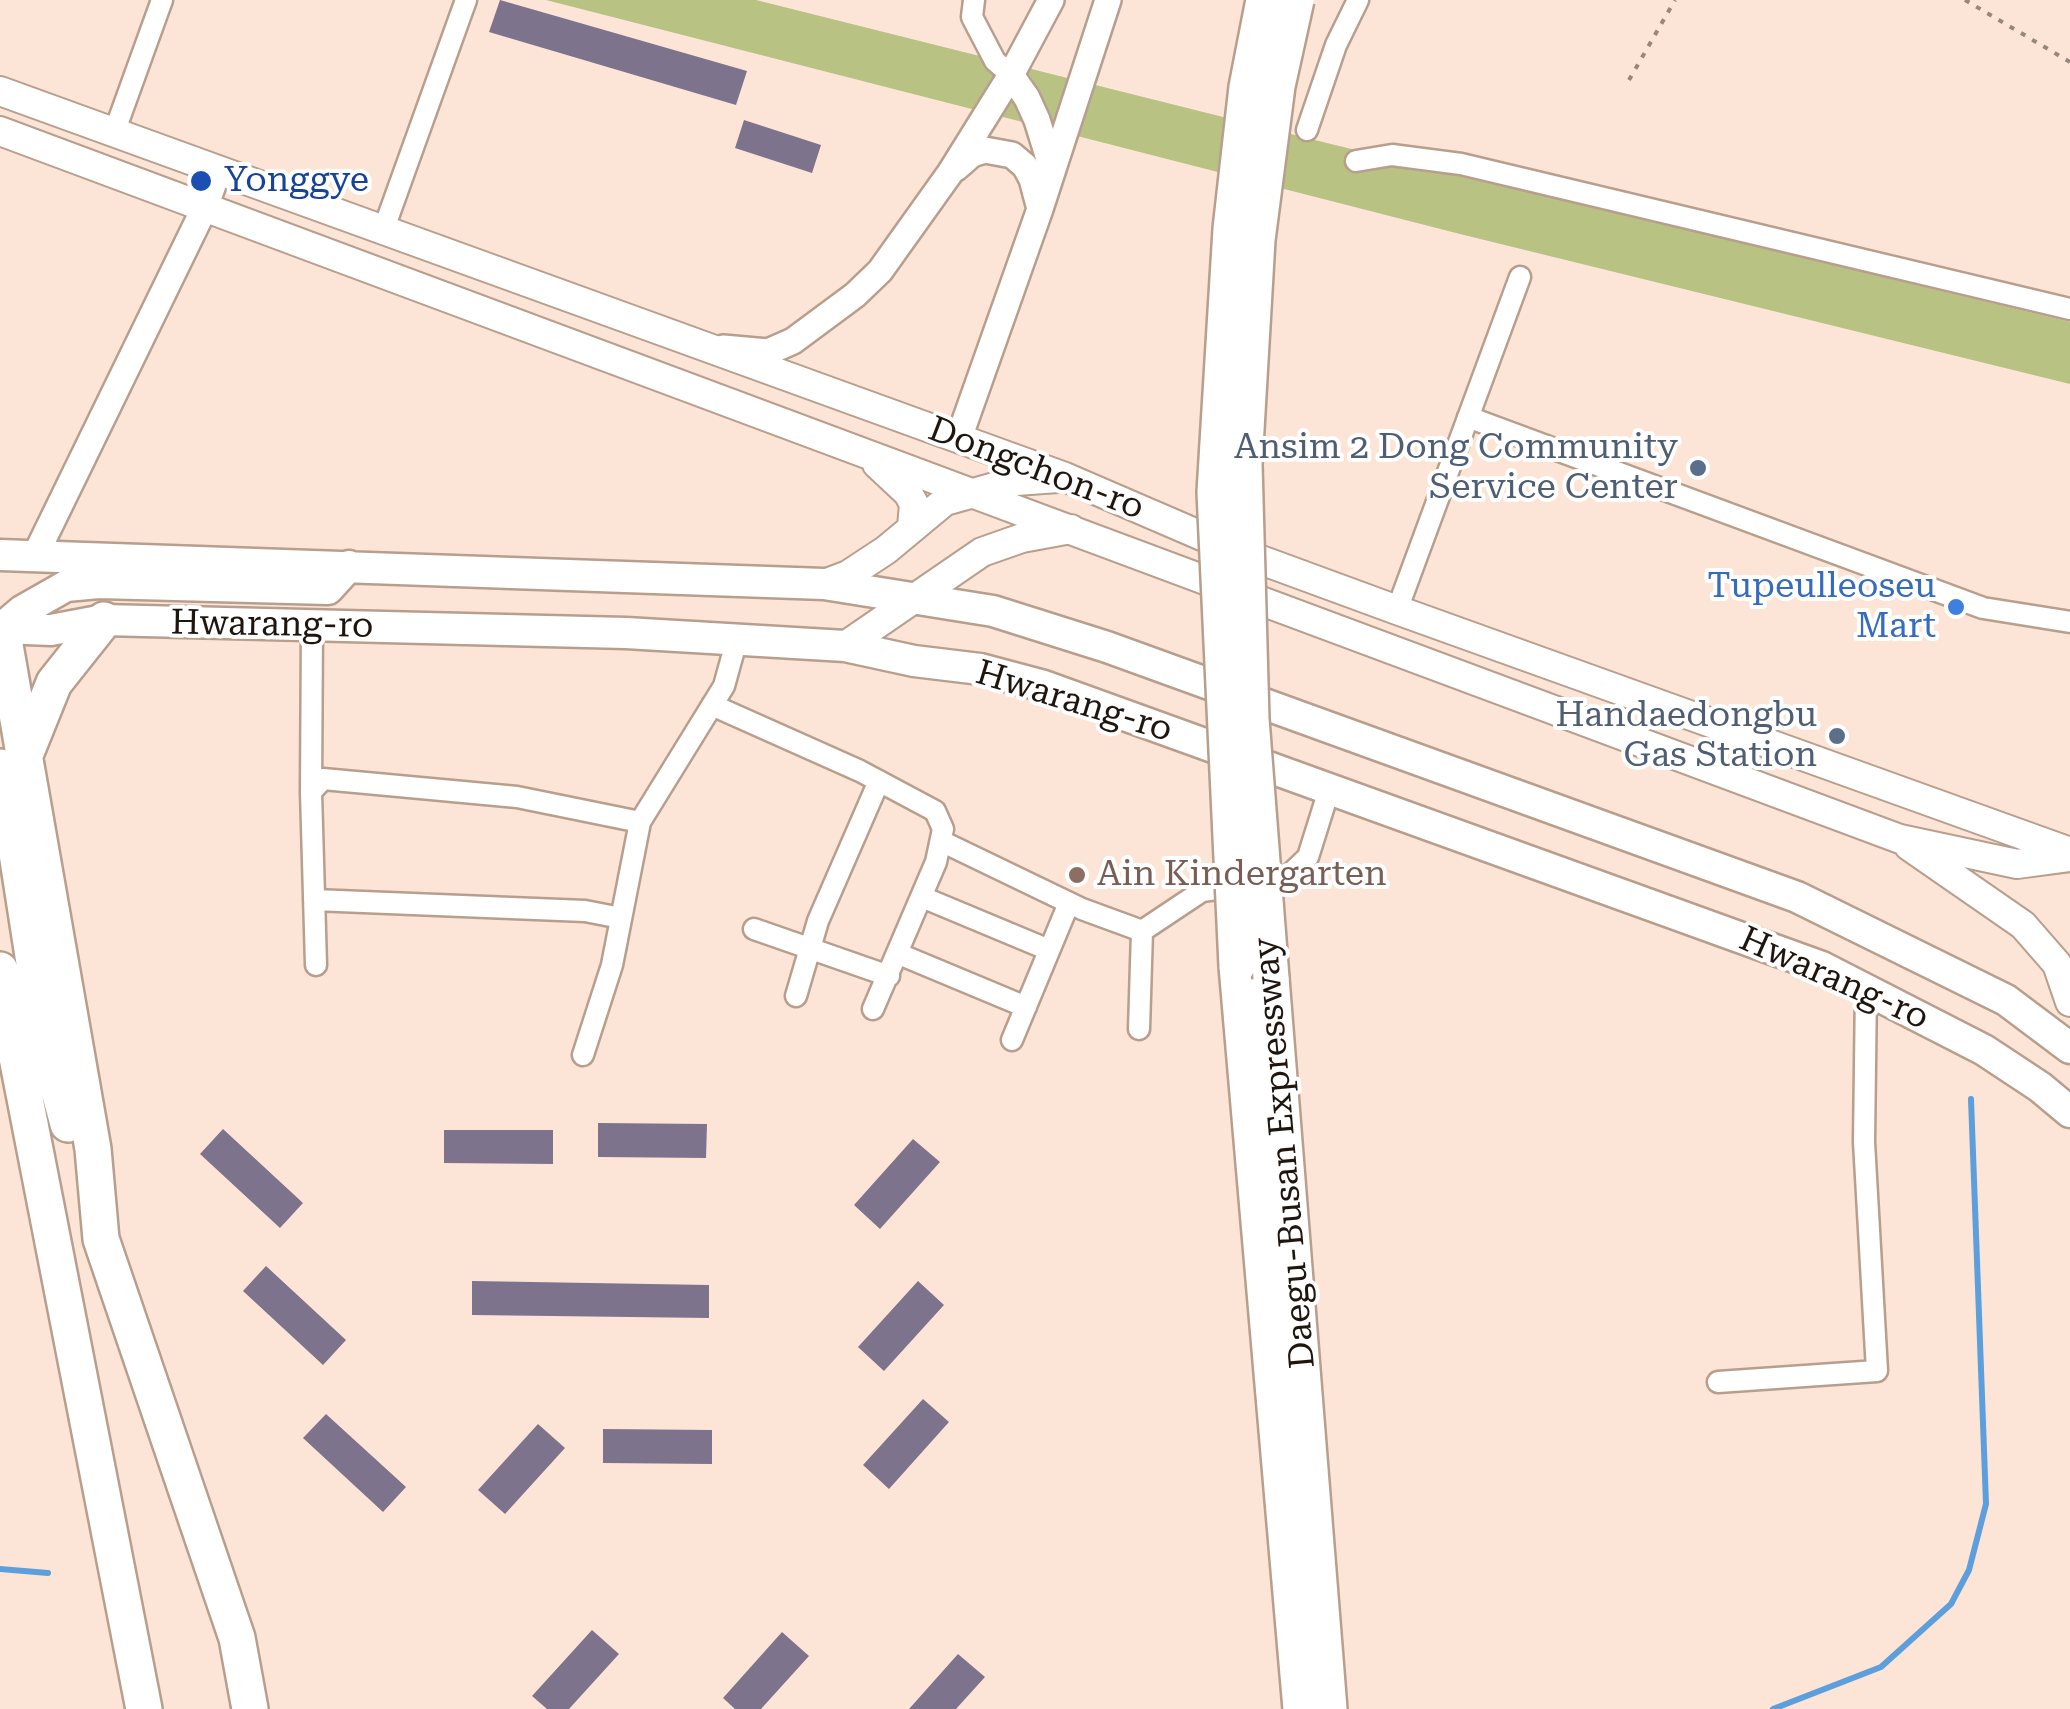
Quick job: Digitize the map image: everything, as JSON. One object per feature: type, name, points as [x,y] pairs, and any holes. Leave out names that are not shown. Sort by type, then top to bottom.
[{"type":"highway","name":"Daegu-Busan Expressway","points":[[1264,0],[1247,87],[1231,229],[1215,492],[1238,966],[1301,1709]]},
{"type":"highway","name":"Daegu-Busan Expressway","points":[[1296,0],[1277,86],[1257,240],[1244,464],[1250,720],[1329,1709]]},
{"type":"highway","points":[[101,1239],[93,1149],[12,761],[54,683],[104,620]]},
{"type":"highway","points":[[1,626],[14,834],[47,1046],[101,1239],[237,1638],[250,1709]]},
{"type":"highway","points":[[0,970],[144,1709]]},
{"type":"highway","points":[[47,1046],[53,1241]]},
{"type":"main road","name":"Dongchon-ro","points":[[0,91],[1065,477],[1238,552],[2070,854]]},
{"type":"main road","points":[[0,131],[1900,840],[2017,864],[2070,854]]},
{"type":"main road","points":[[943,482],[959,438]]},
{"type":"main road","points":[[860,452],[892,475],[908,493],[914,504],[912,527]]},
{"type":"main road","points":[[824,584],[860,566],[945,501],[1016,482],[1065,477]]},
{"type":"main road","points":[[844,646],[982,552],[1022,538],[1073,529]]},
{"type":"main road","name":"Hwarang-ro","points":[[0,554],[824,584],[992,611],[1106,647],[1797,896],[2006,1000],[2070,1048]]},
{"type":"main road","points":[[35,556],[34,571],[52,594],[104,620]]},
{"type":"main road","points":[[1,626],[66,586],[99,582],[328,590],[349,566]]},
{"type":"main road","points":[[204,586],[196,608],[207,624]]},
{"type":"main road","name":"Hwarang-ro","points":[[1,626],[51,630],[104,620],[626,633],[844,646],[914,661],[980,669],[1044,686],[1788,954],[1866,988],[1984,1050],[2070,1112]]},
{"type":"main road","points":[[1900,840],[2023,925],[2057,964],[2070,1002]]},
{"type":"street","points":[[114,132],[162,0]]},
{"type":"street","points":[[383,232],[466,0]]},
{"type":"street","points":[[702,346],[768,352],[826,318],[880,271],[950,173],[1051,0]]},
{"type":"street","points":[[959,438],[1108,0]]},
{"type":"street","points":[[1307,130],[1336,45],[1358,0]]},
{"type":"street","points":[[973,8],[995,61],[1027,98],[1044,138],[1050,162],[1043,196]]},
{"type":"street","points":[[950,173],[972,154],[998,150],[1025,166],[1043,196]]},
{"type":"street","points":[[1356,160],[1392,155],[1461,164],[2070,309]]},
{"type":"street","points":[[35,556],[218,171]]},
{"type":"street","points":[[1397,610],[1520,278]]},
{"type":"street","points":[[1468,418],[1984,608],[2070,622]]},
{"type":"street","points":[[312,626],[316,965]]},
{"type":"street","points":[[583,1055],[612,965],[640,822],[724,686],[737,640]]},
{"type":"street","points":[[712,705],[880,781],[935,812],[944,830],[941,841],[922,897],[873,1009]]},
{"type":"street","points":[[311,792],[323,779],[356,780],[517,797],[640,822]]},
{"type":"street","points":[[796,996],[818,921],[880,781]]},
{"type":"street","points":[[1142,931],[1202,891],[1284,880],[1308,857],[1330,790]]},
{"type":"street","points":[[941,841],[1069,903],[1142,931]]},
{"type":"street","points":[[922,897],[1050,950]]},
{"type":"street","points":[[314,900],[585,911],[621,918]]},
{"type":"street","points":[[1012,1040],[1069,903]]},
{"type":"street","points":[[754,928],[889,976]]},
{"type":"street","points":[[1139,1029],[1142,931]]},
{"type":"street","points":[[898,954],[1026,1007]]},
{"type":"street","points":[[1718,1382],[1877,1370],[1864,1142],[1866,988]]},
{"type":"path","points":[[1629,80],[1674,0]]},
{"type":"path","points":[[1965,0],[2070,62]]},
{"type":"green space","points":[[546,0],[756,0],[1331,144],[2070,322],[2070,384],[1460,234]]},
{"type":"building","points":[[500,0],[747,71],[736,105],[489,32]]},
{"type":"building","points":[[744,120],[821,145],[812,173],[735,148]]},
{"type":"building","points":[[598,1123],[707,1124],[706,1158],[598,1157]]},
{"type":"building","points":[[223,1129],[303,1203],[280,1228],[200,1154]]},
{"type":"building","points":[[444,1130],[553,1130],[553,1164],[444,1163]]},
{"type":"building","points":[[913,1139],[940,1162],[880,1229],[854,1205]]},
{"type":"building","points":[[266,1266],[346,1340],[323,1365],[243,1291]]},
{"type":"building","points":[[472,1281],[709,1285],[709,1318],[472,1315]]},
{"type":"building","points":[[918,1281],[944,1305],[884,1371],[858,1347]]},
{"type":"building","points":[[923,1399],[949,1422],[889,1489],[863,1465]]},
{"type":"building","points":[[326,1414],[406,1487],[383,1512],[303,1438]]},
{"type":"building","points":[[538,1424],[565,1448],[505,1514],[478,1490]]},
{"type":"building","points":[[603,1429],[712,1430],[712,1464],[603,1463]]},
{"type":"building","points":[[592,1630],[619,1654],[569,1709],[547,1709],[532,1696]]},
{"type":"building","points":[[782,1632],[809,1656],[761,1709],[735,1709],[723,1698]]},
{"type":"building","points":[[958,1654],[985,1677],[956,1709],[909,1709]]},
{"type":"waterway","points":[[1773,1709],[1881,1667],[1951,1604],[1969,1570],[1986,1504],[1971,1099]]},
{"type":"waterway","points":[[0,1569],[48,1573]]},
{"type":"place","name":"Yonggye","points":[[201,181]]},
{"type":"place","name":"Ansim 2 Dong Community Service Center","points":[[1698,468]]},
{"type":"place","name":"Tupeulleoseu Mart","points":[[1956,607]]},
{"type":"place","name":"Handaedongbu Gas Station","points":[[1837,736]]},
{"type":"place","name":"Ain Kindergarten","points":[[1077,875]]}]
